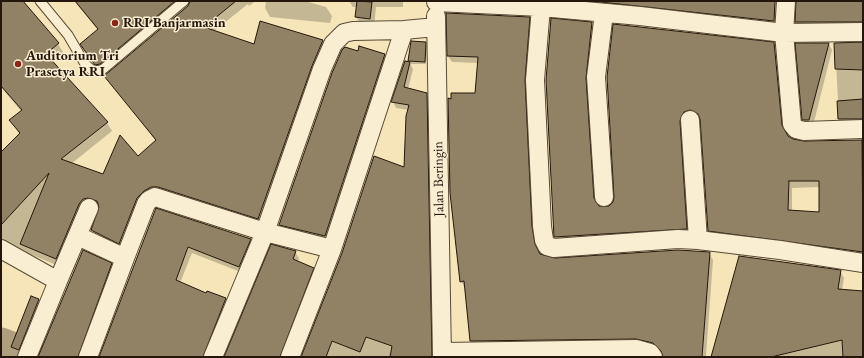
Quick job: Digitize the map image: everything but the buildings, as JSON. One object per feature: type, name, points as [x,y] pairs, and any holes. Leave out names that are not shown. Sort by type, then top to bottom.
[{"type":"street","points":[[436,1],[541,7],[784,33],[863,32]]},
{"type":"street","name":"Jalan Beringin","points":[[436,1],[442,354]]},
{"type":"street","points":[[786,1],[784,33],[790,119],[794,127],[804,132],[863,128]]},
{"type":"street","points":[[541,7],[535,80],[542,226],[546,244],[554,248],[678,239],[698,240],[780,250],[863,263]]},
{"type":"street","points":[[604,13],[596,77],[604,197]]},
{"type":"street","points":[[213,357],[265,232],[333,44],[344,33],[353,31],[404,30],[436,27]]},
{"type":"street","points":[[290,357],[332,250],[404,30]]},
{"type":"street","points":[[690,120],[698,240]]},
{"type":"street","points":[[88,357],[146,204],[152,198],[159,197],[265,232],[332,250]]},
{"type":"street","points":[[27,357],[89,208]]},
{"type":"street","points":[[78,236],[125,258]]},
{"type":"street","points":[[1,249],[58,281]]},
{"type":"street","points":[[442,354],[636,349],[650,353],[654,357]]},
{"type":"lane","points":[[40,1],[68,35],[85,64],[93,71],[102,70],[184,1]]},
{"type":"waterway","points":[[1,345],[32,357]]},
{"type":"place","name":"RRI Banjarmasin","points":[[115,23]]},
{"type":"place","name":"Auditorium Tri Prasetya RRI","points":[[18,64]]}]
